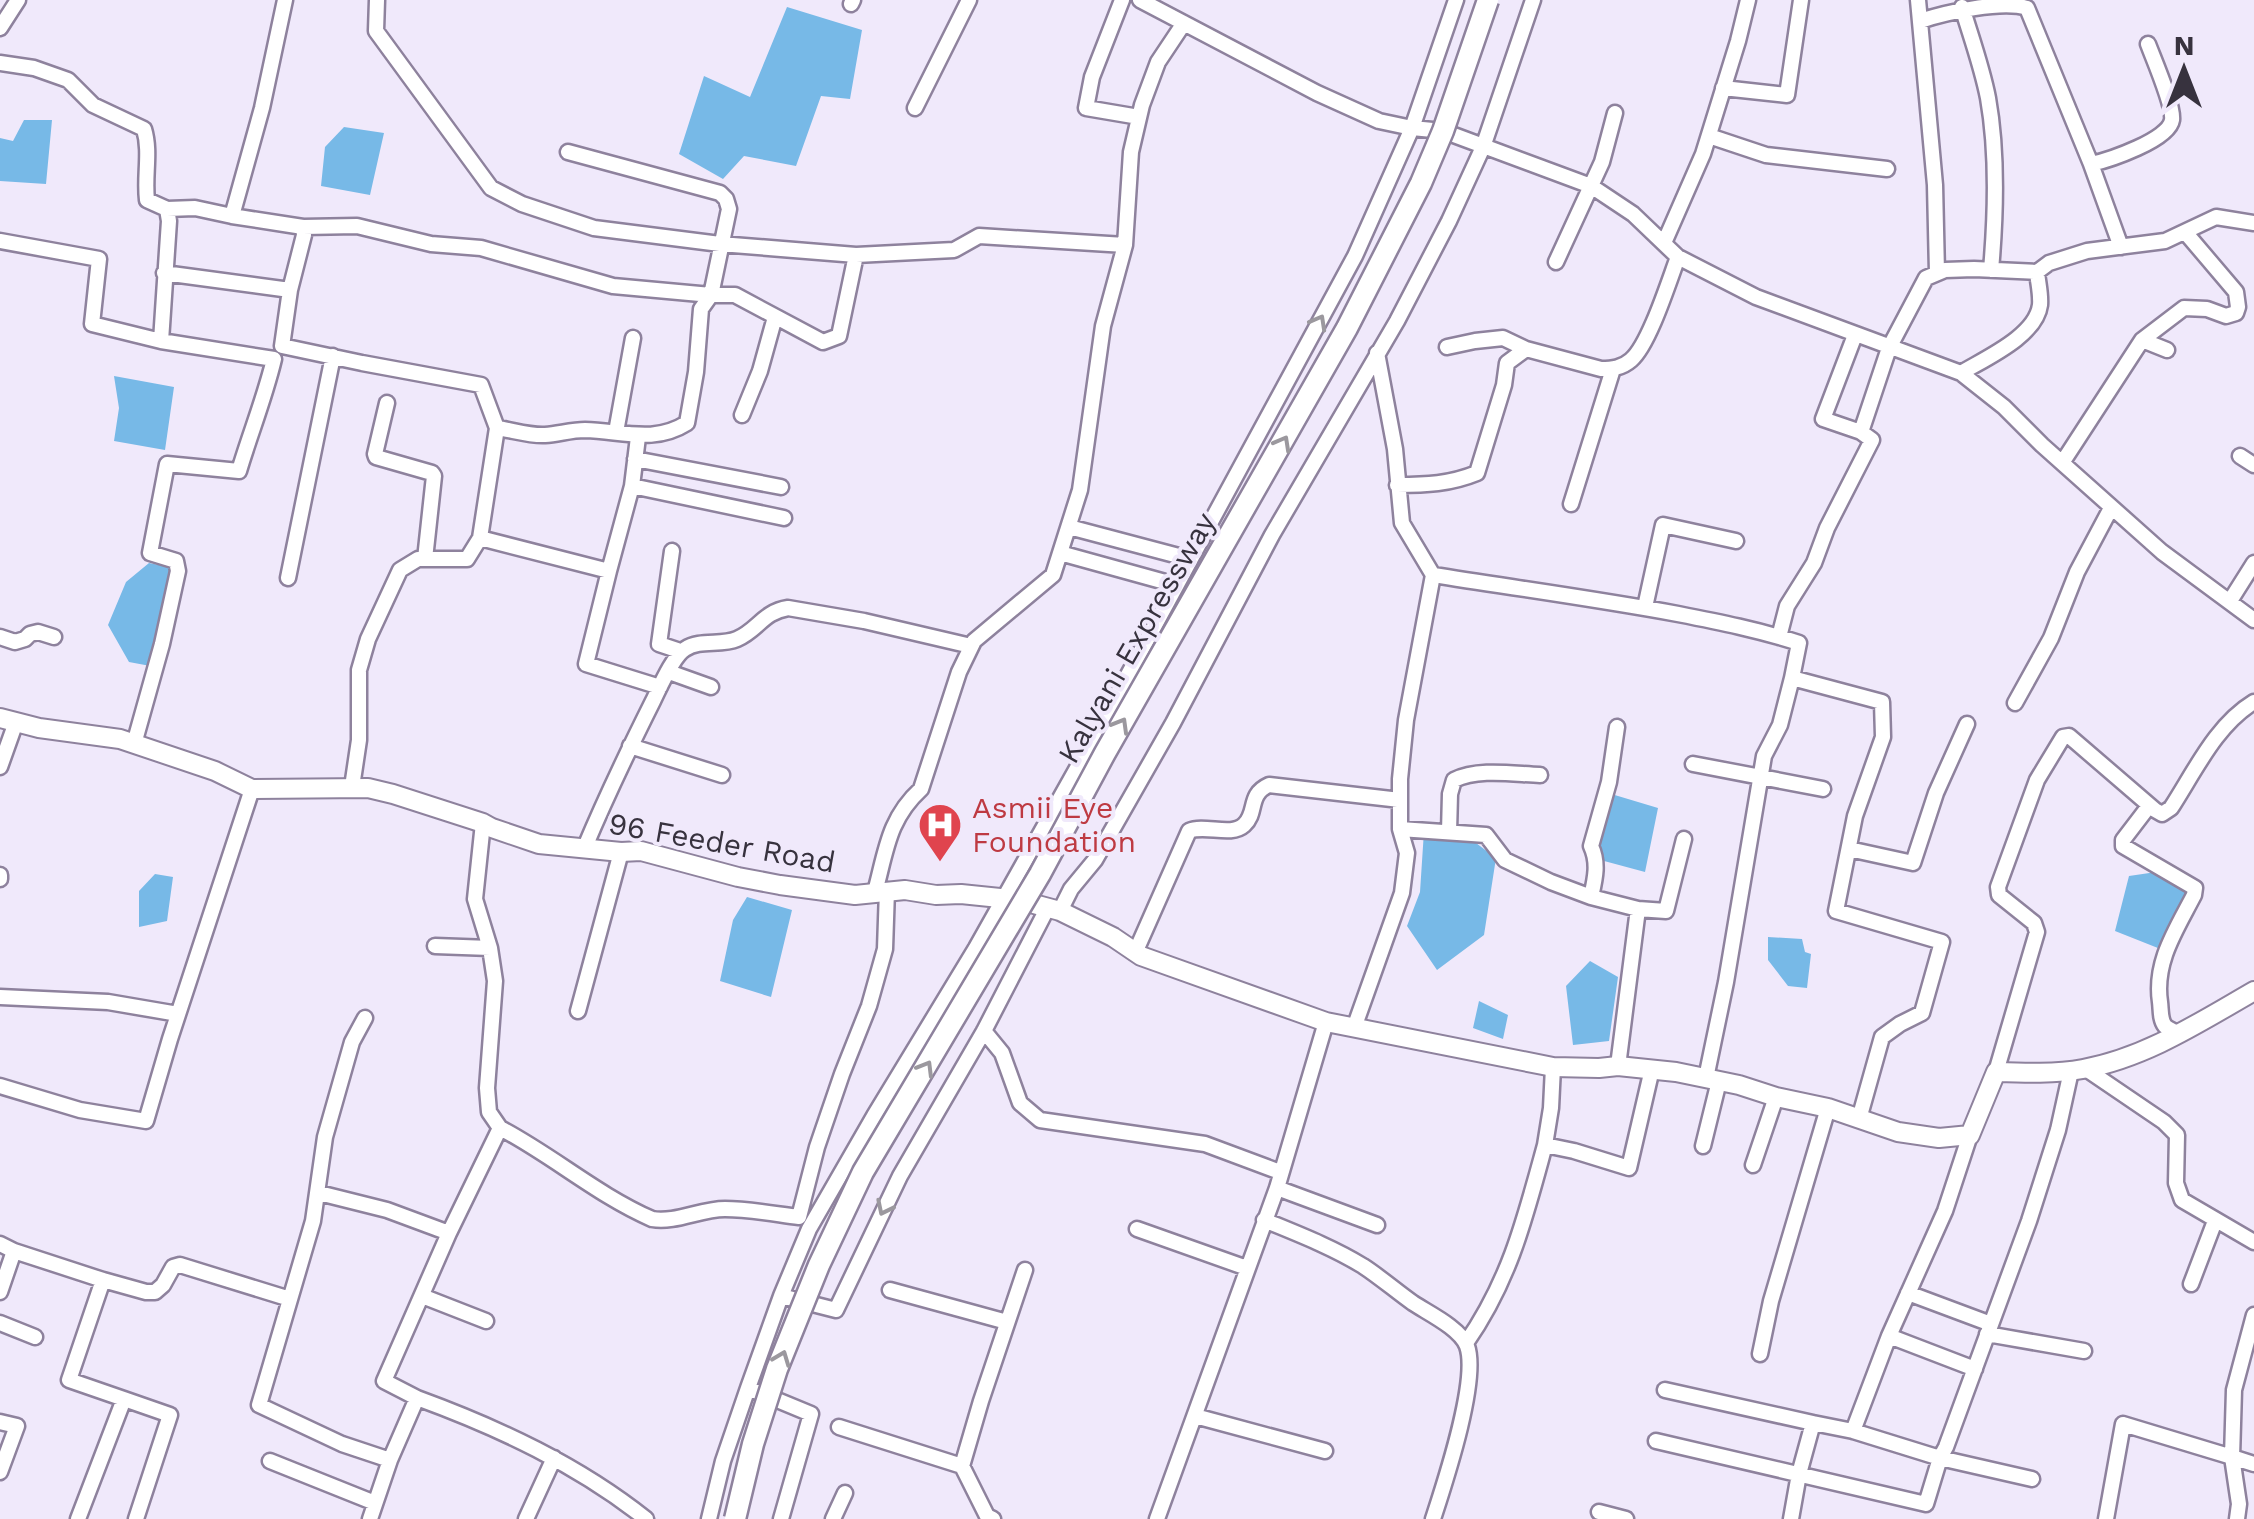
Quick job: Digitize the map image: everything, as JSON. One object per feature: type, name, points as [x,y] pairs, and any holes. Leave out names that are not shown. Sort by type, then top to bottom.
[{"type":"highway","name":"Kalyani Expressway","points":[[735,1519],[777,1368],[863,1172],[1040,874],[1347,328],[1422,183],[1444,131],[1488,0]]},
{"type":"main road","name":"96 Feeder Road","points":[[8,720],[134,744],[215,771],[252,788],[352,788],[393,794],[539,844],[641,851],[738,877],[854,895],[881,891],[1003,899],[1048,907],[1135,952],[1326,1022],[1554,1066],[1652,1069],[1712,1080],[1828,1108],[1916,1136],[1970,1135]]},
{"type":"main road","points":[[1970,1135],[1996,1072],[2078,1070],[2147,1049],[2254,990]]},
{"type":"street","points":[[0,28],[18,0]]},
{"type":"street","points":[[232,216],[262,108],[285,0]]},
{"type":"street","points":[[377,0],[376,31],[491,188],[522,204],[594,228],[856,255],[954,250],[979,236],[1125,245]]},
{"type":"street","points":[[916,108],[969,0]]},
{"type":"street","points":[[1122,0],[1085,104],[1088,110],[1139,118]]},
{"type":"street","points":[[1140,0],[1379,120],[1444,131],[1591,186],[1634,214],[1678,257],[1756,297],[1960,373],[2004,407],[2162,552],[2254,620]]},
{"type":"street","points":[[709,1519],[748,1388],[810,1229],[1090,745],[1355,256],[1412,128],[1456,0]]},
{"type":"street","points":[[781,1296],[836,1310],[900,1176],[984,1032],[1048,907],[1095,860],[1174,723],[1272,535],[1397,321],[1483,147],[1533,0]]},
{"type":"street","points":[[1664,243],[1703,154],[1748,0]]},
{"type":"street","points":[[1723,88],[1787,95],[1801,0]]},
{"type":"street","points":[[1918,0],[1935,185],[1937,273]]},
{"type":"street","points":[[1920,20],[1962,7],[2016,2],[2027,8],[2121,247]]},
{"type":"street","points":[[1962,7],[1988,95],[1996,218],[1991,270]]},
{"type":"street","points":[[483,823],[475,899],[495,980],[486,1088],[489,1112],[500,1128],[652,1219],[664,1221],[726,1209],[799,1217],[817,1147],[869,1006],[885,949],[881,891],[888,835],[909,800],[921,790],[959,672],[974,640],[1053,575],[1069,527],[1080,490],[1102,326],[1125,245],[1131,152],[1158,62],[1184,23]]},
{"type":"street","points":[[2091,164],[2158,137],[2170,126],[2170,107],[2148,44]]},
{"type":"street","points":[[0,62],[68,80],[92,104],[144,129],[148,144],[144,180],[147,200],[167,208],[196,208],[303,227],[357,226],[431,244],[481,248],[612,286],[735,295],[823,342],[839,336],[856,255]]},
{"type":"street","points":[[1556,262],[1602,162],[1614,113]]},
{"type":"street","points":[[1709,136],[1766,155],[1887,170]]},
{"type":"street","points":[[497,428],[544,435],[582,430],[638,436],[671,433],[687,422],[701,308],[711,295],[729,209],[726,198],[720,193],[568,152]]},
{"type":"street","points":[[161,341],[167,208]]},
{"type":"street","points":[[1861,432],[1889,348],[1926,278],[1944,270],[2037,272],[2049,263],[2087,251],[2165,241],[2216,218],[2254,222]]},
{"type":"street","points":[[303,227],[282,346],[481,385],[497,428],[480,538],[467,559],[418,559],[400,570],[368,638],[359,670],[359,740],[352,788]]},
{"type":"street","points":[[2062,463],[2142,340],[2184,308],[2207,309],[2226,316],[2236,313],[2236,292],[2185,232]]},
{"type":"street","points":[[0,241],[100,259],[92,324],[161,341],[274,359],[239,472],[167,464],[150,553],[176,561],[178,571],[134,744]]},
{"type":"street","points":[[1448,347],[1503,338],[1601,369],[1628,364],[1640,352],[1678,257]]},
{"type":"street","points":[[164,272],[290,290]]},
{"type":"street","points":[[1960,373],[2026,332],[2036,320],[2040,308],[2037,272]]},
{"type":"street","points":[[2238,299],[2254,309]]},
{"type":"street","points":[[742,415],[775,317]]},
{"type":"street","points":[[1779,636],[1787,606],[1814,563],[1872,440],[1861,432],[1823,419],[1855,335]]},
{"type":"street","points":[[616,432],[633,338]]},
{"type":"street","points":[[2142,340],[2167,350]]},
{"type":"street","points":[[1397,484],[1437,485],[1477,472],[1507,363],[1526,348]]},
{"type":"street","points":[[1354,1028],[1402,893],[1407,853],[1400,828],[1400,800],[1406,720],[1433,575],[1402,524],[1396,448],[1377,353]]},
{"type":"street","points":[[288,578],[333,356]]},
{"type":"street","points":[[1571,504],[1613,369]]},
{"type":"street","points":[[387,403],[376,458],[434,476],[426,559]]},
{"type":"street","points":[[638,436],[632,486],[586,664],[660,687]]},
{"type":"street","points":[[2240,456],[2254,465]]},
{"type":"street","points":[[636,459],[781,487]]},
{"type":"street","points":[[632,486],[784,518]]},
{"type":"street","points":[[2015,703],[2051,638],[2077,572],[2112,508]]},
{"type":"street","points":[[1645,607],[1663,525],[1736,541]]},
{"type":"street","points":[[1069,527],[1190,559]]},
{"type":"street","points":[[480,538],[608,571]]},
{"type":"street","points":[[672,551],[658,644],[680,651]]},
{"type":"street","points":[[1060,553],[1176,585]]},
{"type":"street","points":[[2230,602],[2254,563]]},
{"type":"street","points":[[1433,575],[1645,607],[1744,627],[1799,643],[1780,725],[1764,756],[1703,1146]]},
{"type":"street","points":[[585,847],[613,779],[680,651],[742,637],[766,616],[788,608],[971,646]]},
{"type":"street","points":[[0,637],[15,642],[38,632],[54,637]]},
{"type":"street","points":[[668,672],[711,688]]},
{"type":"street","points":[[1792,678],[1882,702],[1883,736],[1862,790],[1836,911],[1942,942],[1922,1014],[1882,1037],[1859,1119]]},
{"type":"street","points":[[1996,1072],[2037,932],[2034,923],[1998,895],[1998,887],[2037,780],[2063,736],[2069,736],[2162,814],[2220,732],[2254,702]]},
{"type":"street","points":[[0,767],[8,720]]},
{"type":"street","points":[[1849,849],[1913,864],[1936,793],[1967,724]]},
{"type":"street","points":[[1591,897],[1596,873],[1591,846],[1609,782],[1617,728]]},
{"type":"street","points":[[630,746],[722,776]]},
{"type":"street","points":[[1693,764],[1824,789]]},
{"type":"street","points":[[1449,832],[1450,794],[1454,780],[1460,776],[1540,774]]},
{"type":"street","points":[[1135,952],[1189,831],[1241,828],[1248,822],[1261,788],[1269,785],[1400,800]]},
{"type":"street","points":[[0,1086],[80,1110],[146,1121],[252,788]]},
{"type":"street","points":[[2150,806],[2123,840],[2123,846],[2194,888],[2159,971],[2162,1020],[2179,1034]]},
{"type":"street","points":[[1400,828],[1486,835],[1505,860],[1550,882],[1638,909],[1666,911],[1684,839]]},
{"type":"street","points":[[578,1011],[621,852]]},
{"type":"street","points":[[1618,1066],[1638,909]]},
{"type":"street","points":[[434,946],[490,948]]},
{"type":"street","points":[[0,997],[108,1002],[178,1014]]},
{"type":"street","points":[[365,1018],[352,1042],[325,1137],[309,1238],[260,1405],[342,1444],[390,1460]]},
{"type":"street","points":[[1159,1519],[1276,1188],[1326,1022]]},
{"type":"street","points":[[984,1032],[1002,1054],[1020,1103],[1040,1120],[1206,1144],[1280,1172]]},
{"type":"street","points":[[1466,1342],[1496,1295],[1514,1256],[1545,1146],[1554,1066]]},
{"type":"street","points":[[1545,1146],[1629,1168],[1652,1069]]},
{"type":"street","points":[[1656,1441],[1799,1474],[1925,1512],[1940,1458],[2028,1221],[2078,1070],[2164,1122],[2178,1135],[2176,1183],[2182,1200],[2254,1242]]},
{"type":"street","points":[[1753,1166],[1776,1097]]},
{"type":"street","points":[[1760,1354],[1771,1301],[1828,1108]]},
{"type":"street","points":[[500,1128],[384,1382],[554,1458],[597,1482],[646,1519]]},
{"type":"street","points":[[1853,1431],[1889,1336],[1945,1211],[1970,1135]]},
{"type":"street","points":[[1276,1188],[1377,1225]]},
{"type":"street","points":[[319,1193],[387,1210],[449,1234]]},
{"type":"street","points":[[1264,1220],[1327,1246],[1362,1266],[1443,1321],[1466,1342],[1470,1371],[1452,1461],[1433,1519]]},
{"type":"street","points":[[2191,1284],[2216,1220]]},
{"type":"street","points":[[1136,1228],[1247,1268]]},
{"type":"street","points":[[0,1292],[7,1247],[146,1292],[155,1292],[172,1267],[180,1265],[290,1299]]},
{"type":"street","points":[[993,1519],[962,1466],[1025,1270]]},
{"type":"street","points":[[102,1280],[69,1380],[170,1415],[136,1519]]},
{"type":"street","points":[[890,1290],[1007,1322]]},
{"type":"street","points":[[1908,1293],[1989,1329],[2084,1351]]},
{"type":"street","points":[[422,1296],[486,1321]]},
{"type":"street","points":[[2237,1519],[2239,1504],[2232,1457],[2234,1390],[2254,1315]]},
{"type":"street","points":[[0,1323],[35,1337]]},
{"type":"street","points":[[1889,1336],[1975,1370]]},
{"type":"street","points":[[748,1388],[811,1414],[780,1519]]},
{"type":"street","points":[[1665,1390],[1853,1431],[1940,1458],[2032,1479]]},
{"type":"street","points":[[370,1519],[417,1398]]},
{"type":"street","points":[[78,1519],[124,1399]]},
{"type":"street","points":[[1195,1416],[1325,1451]]},
{"type":"street","points":[[0,1422],[17,1426],[0,1472]]},
{"type":"street","points":[[1791,1519],[1813,1422]]},
{"type":"street","points":[[2106,1519],[2123,1424],[2254,1464]]},
{"type":"street","points":[[839,1427],[962,1466]]},
{"type":"street","points":[[526,1519],[554,1458]]},
{"type":"street","points":[[270,1461],[375,1503]]},
{"type":"street","points":[[832,1519],[845,1493]]},
{"type":"street","points":[[1598,1512],[1626,1519]]},
{"type":"water","points":[[787,7],[862,30],[850,99],[821,96],[796,166],[744,156],[723,179],[679,154],[704,76],[750,97]]},
{"type":"water","points":[[24,120],[52,120],[46,184],[0,181],[0,138],[13,141]]},
{"type":"water","points":[[344,127],[384,133],[370,195],[321,186],[325,147]]},
{"type":"water","points":[[114,376],[174,387],[165,450],[114,441],[119,408]]},
{"type":"water","points":[[149,563],[169,567],[175,579],[161,668],[129,662],[108,625],[126,582]]},
{"type":"water","points":[[1608,793],[1658,808],[1645,872],[1593,858]]},
{"type":"water","points":[[1424,831],[1460,831],[1496,858],[1484,935],[1437,970],[1407,926],[1420,892]]},
{"type":"water","points":[[2163,871],[2194,890],[2168,952],[2115,931],[2129,876]]},
{"type":"water","points":[[155,874],[173,877],[167,921],[139,927],[139,891]]},
{"type":"water","points":[[747,897],[792,910],[771,997],[720,981],[733,920]]},
{"type":"water","points":[[1768,937],[1802,939],[1805,952],[1811,954],[1807,988],[1788,986],[1768,960]]},
{"type":"water","points":[[1590,961],[1618,977],[1609,1041],[1573,1045],[1566,986]]},
{"type":"water","points":[[1479,1001],[1508,1015],[1503,1039],[1473,1028]]},
{"type":"place","name":"Asmii Eye Foundation","points":[[940,863]]}]
